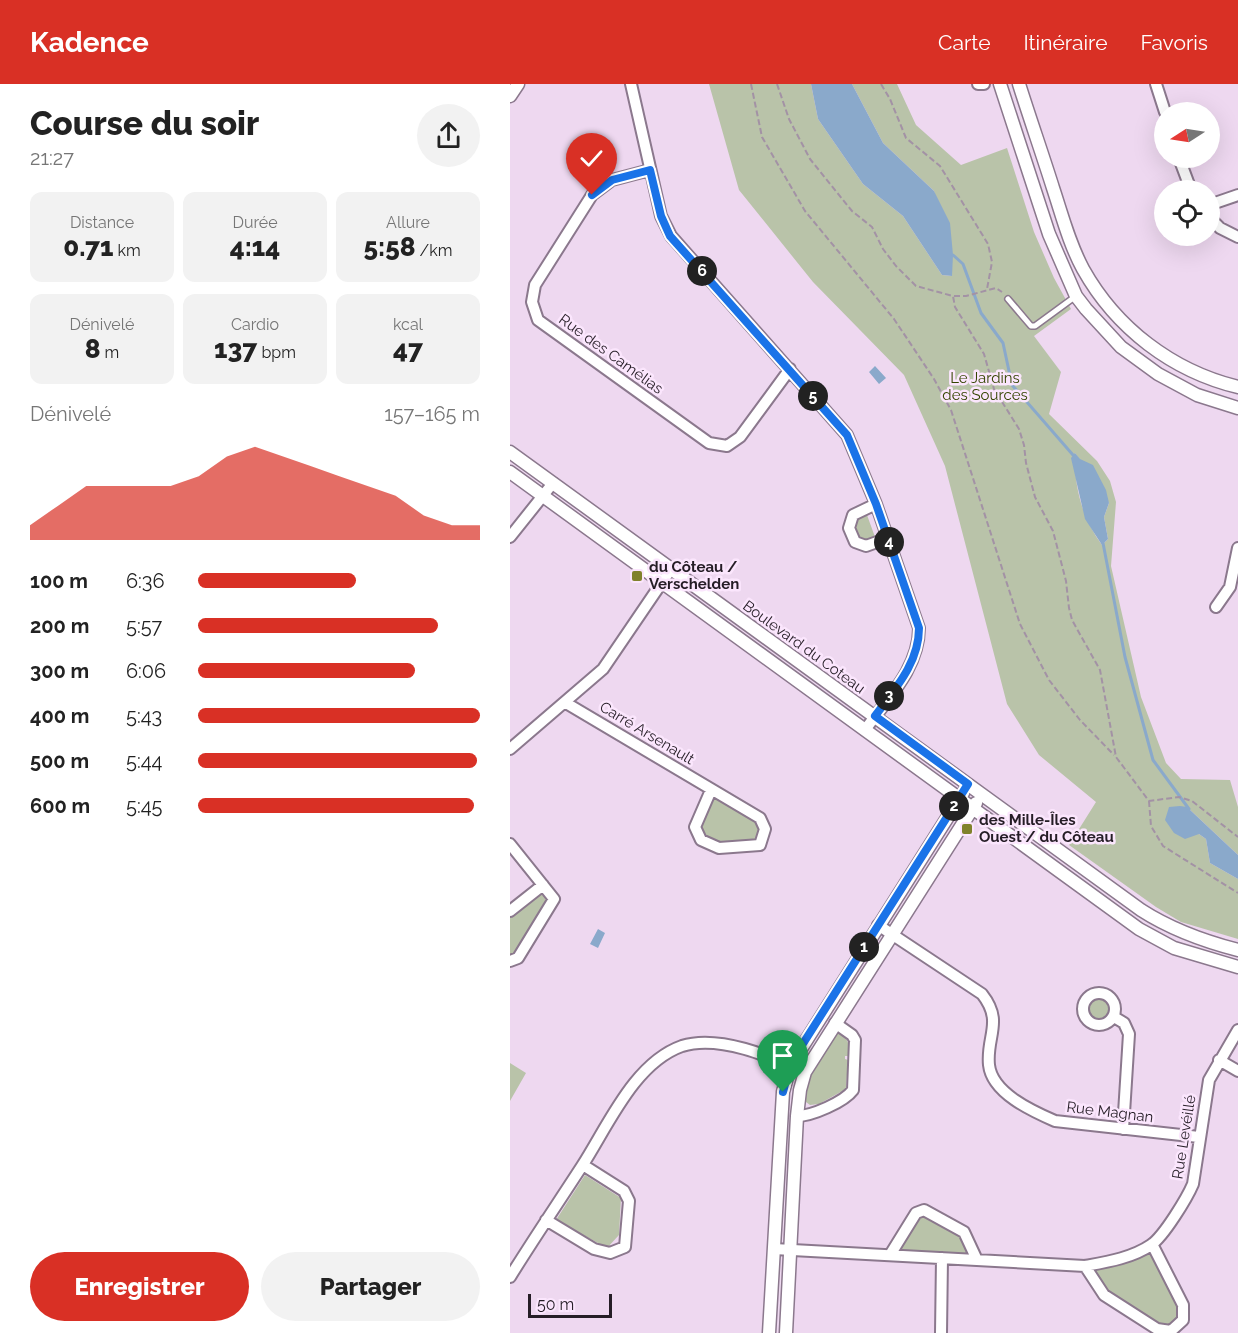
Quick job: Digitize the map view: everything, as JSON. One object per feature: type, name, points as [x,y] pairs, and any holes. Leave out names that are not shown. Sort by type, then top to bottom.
[{"type":"street","points":[[510,96],[518,84]]},
{"type":"street","points":[[631,84],[661,216],[670,236],[847,435],[876,504],[919,628],[919,643],[910,669],[865,730]]},
{"type":"street","points":[[978,84],[984,84]]},
{"type":"street","points":[[1000,84],[1049,234],[1076,296],[1103,329],[1129,354],[1179,386],[1207,399],[1238,408]]},
{"type":"street","points":[[1019,84],[1076,254],[1103,299],[1156,350],[1208,378],[1238,387]]},
{"type":"street","points":[[1159,85],[1163,102]]},
{"type":"street","name":"Rue des Camélias","points":[[650,170],[612,180],[592,195],[535,285],[531,302],[538,320],[709,443],[727,446],[740,437],[790,369]]},
{"type":"street","points":[[1220,201],[1238,195]]},
{"type":"street","points":[[1220,228],[1238,237]]},
{"type":"street","points":[[1129,354],[1141,338]]},
{"type":"street","name":"Boulevard du Coteau","points":[[510,452],[1161,922],[1200,940],[1238,950]]},
{"type":"street","name":"Boulevard du Coteau","points":[[510,472],[1149,935],[1185,952],[1238,968]]},
{"type":"street","points":[[510,537],[553,483]]},
{"type":"street","points":[[876,504],[853,515],[849,528],[855,542],[866,546],[888,538]]},
{"type":"street","points":[[1216,607],[1230,587],[1238,548]]},
{"type":"street","points":[[510,750],[603,669],[671,569]]},
{"type":"street","name":"Carré Arsenault","points":[[566,703],[760,818],[765,829],[760,845],[719,848],[701,840],[695,827],[711,790]]},
{"type":"street","points":[[769,1333],[783,1092],[790,1066],[968,784]]},
{"type":"street","points":[[786,1333],[797,1116],[805,1072],[982,794]]},
{"type":"street","points":[[510,844],[554,899],[518,958],[510,961]]},
{"type":"street","points":[[510,911],[543,885]]},
{"type":"street","name":"Rue Magnan","points":[[878,925],[982,994],[990,1005],[993,1017],[989,1066],[994,1080],[1006,1093],[1055,1121],[1199,1137]]},
{"type":"street","points":[[1114,1017],[1124,1023],[1129,1034],[1123,1129]]},
{"type":"street","points":[[797,1116],[814,1113],[846,1097],[853,1090],[855,1040],[852,1035],[835,1023]]},
{"type":"street","name":"Rue Levéillé","points":[[774,1249],[1085,1266],[1125,1258],[1152,1244],[1187,1200],[1193,1184],[1209,1080],[1238,1030]]},
{"type":"street","points":[[510,1277],[583,1165],[625,1095],[654,1062],[684,1046],[718,1044],[748,1050],[805,1072]]},
{"type":"street","points":[[1219,1060],[1238,1071]]},
{"type":"street","points":[[546,1220],[594,1249],[610,1253],[625,1247],[629,1202],[624,1191],[583,1165]]},
{"type":"street","points":[[890,1255],[916,1213],[924,1210],[964,1232],[976,1260]]},
{"type":"street","points":[[1085,1266],[1104,1295],[1157,1329],[1171,1331],[1183,1320],[1183,1305],[1152,1244]]},
{"type":"street","points":[[941,1333],[942,1258]]},
{"type":"lane","points":[[1008,299],[1030,326],[1035,326],[1076,296]]},
{"type":"path","points":[[751,84],[762,137],[805,211],[894,319],[934,379],[951,410],[1020,624],[1048,680],[1080,720],[1116,757],[1149,801],[1151,826],[1163,846],[1238,893]]},
{"type":"path","points":[[777,84],[789,119],[810,159],[852,211],[872,227],[883,249],[900,271],[916,286],[953,296],[966,296],[996,288],[1008,299]]},
{"type":"path","points":[[880,84],[890,99],[906,138],[940,166],[988,244],[992,262],[987,289]]},
{"type":"path","points":[[953,296],[955,307],[984,354],[994,389],[1019,429],[1035,497],[1053,531],[1066,581],[1072,620],[1100,670],[1116,757]]},
{"type":"path","points":[[1149,801],[1179,797],[1192,801],[1238,837]]},
{"type":"green space","name":"Le Jardins des Sources","points":[[709,84],[811,84],[818,119],[863,184],[903,216],[942,275],[952,276],[934,191],[883,143],[852,84],[897,84],[916,125],[961,165],[1007,148],[1034,232],[1054,278],[1071,309],[1034,336],[1061,372],[1049,414],[1097,461],[1110,481],[1116,502],[1111,566],[1141,697],[1166,763],[1181,779],[1230,780],[1238,807],[1238,855],[1187,807],[1199,834],[1206,839],[1210,863],[1238,879],[1238,939],[1181,922],[1156,907],[1069,845],[1096,802],[1039,755],[1007,704],[945,466],[904,375],[813,282],[739,190]],"holes":[[[1075,453],[1109,503],[1104,517],[1108,539],[1102,545],[1084,513],[1076,478]]]},
{"type":"green space","points":[[867,515],[875,537],[868,540],[858,537],[855,527],[857,518]]},
{"type":"green space","points":[[714,795],[758,821],[761,829],[758,841],[721,844],[705,837],[701,825]]},
{"type":"green space","points":[[539,893],[545,897],[547,902],[516,955],[510,958],[510,915]]},
{"type":"green space","points":[[1094,996],[1104,996],[1111,1003],[1111,1013],[1104,1020],[1094,1020],[1087,1013],[1087,1003]]},
{"type":"green space","points":[[839,1033],[847,1040],[848,1045],[848,1056],[845,1056],[848,1060],[846,1089],[819,1104],[810,1105],[806,1102],[806,1092],[811,1075],[835,1034]]},
{"type":"green space","points":[[510,1063],[526,1073],[510,1101]]},
{"type":"green space","points":[[585,1175],[621,1198],[619,1235],[607,1248],[556,1220]]},
{"type":"green space","points":[[923,1212],[962,1233],[974,1258],[894,1253]]},
{"type":"green space","points":[[1150,1248],[1180,1305],[1180,1319],[1171,1329],[1160,1327],[1105,1293],[1089,1269]]},
{"type":"water","points":[[811,84],[852,84],[883,143],[934,191],[950,223],[952,276],[942,275],[903,216],[863,184],[818,119]]},
{"type":"water","points":[[875,366],[886,378],[879,384],[869,372]]},
{"type":"water","points":[[1075,453],[1080,459],[1093,465],[1106,490],[1109,503],[1104,517],[1108,539],[1102,545],[1085,519],[1071,458]]},
{"type":"water","points":[[1169,807],[1187,807],[1238,855],[1238,879],[1210,863],[1206,839],[1199,834],[1185,839],[1174,833],[1165,820]]},
{"type":"water","points":[[598,929],[605,933],[598,948],[590,944]]},
{"type":"waterway","points":[[953,255],[963,264],[981,313],[1003,343],[1012,385],[1073,455]]},
{"type":"waterway","points":[[1103,543],[1125,657],[1153,760],[1189,809]]},
{"type":"place","name":"du Côteau / Verschelden","points":[[637,576]]},
{"type":"place","name":"des Mille-Îles Ouest / du Côteau","points":[[967,829]]},
{"type":"route","points":[[592,195],[612,180],[650,170],[661,216],[670,236],[847,435],[876,504],[919,628],[919,643],[910,669],[875,716],[968,784],[797,1053],[786,1077],[783,1092]]}]
